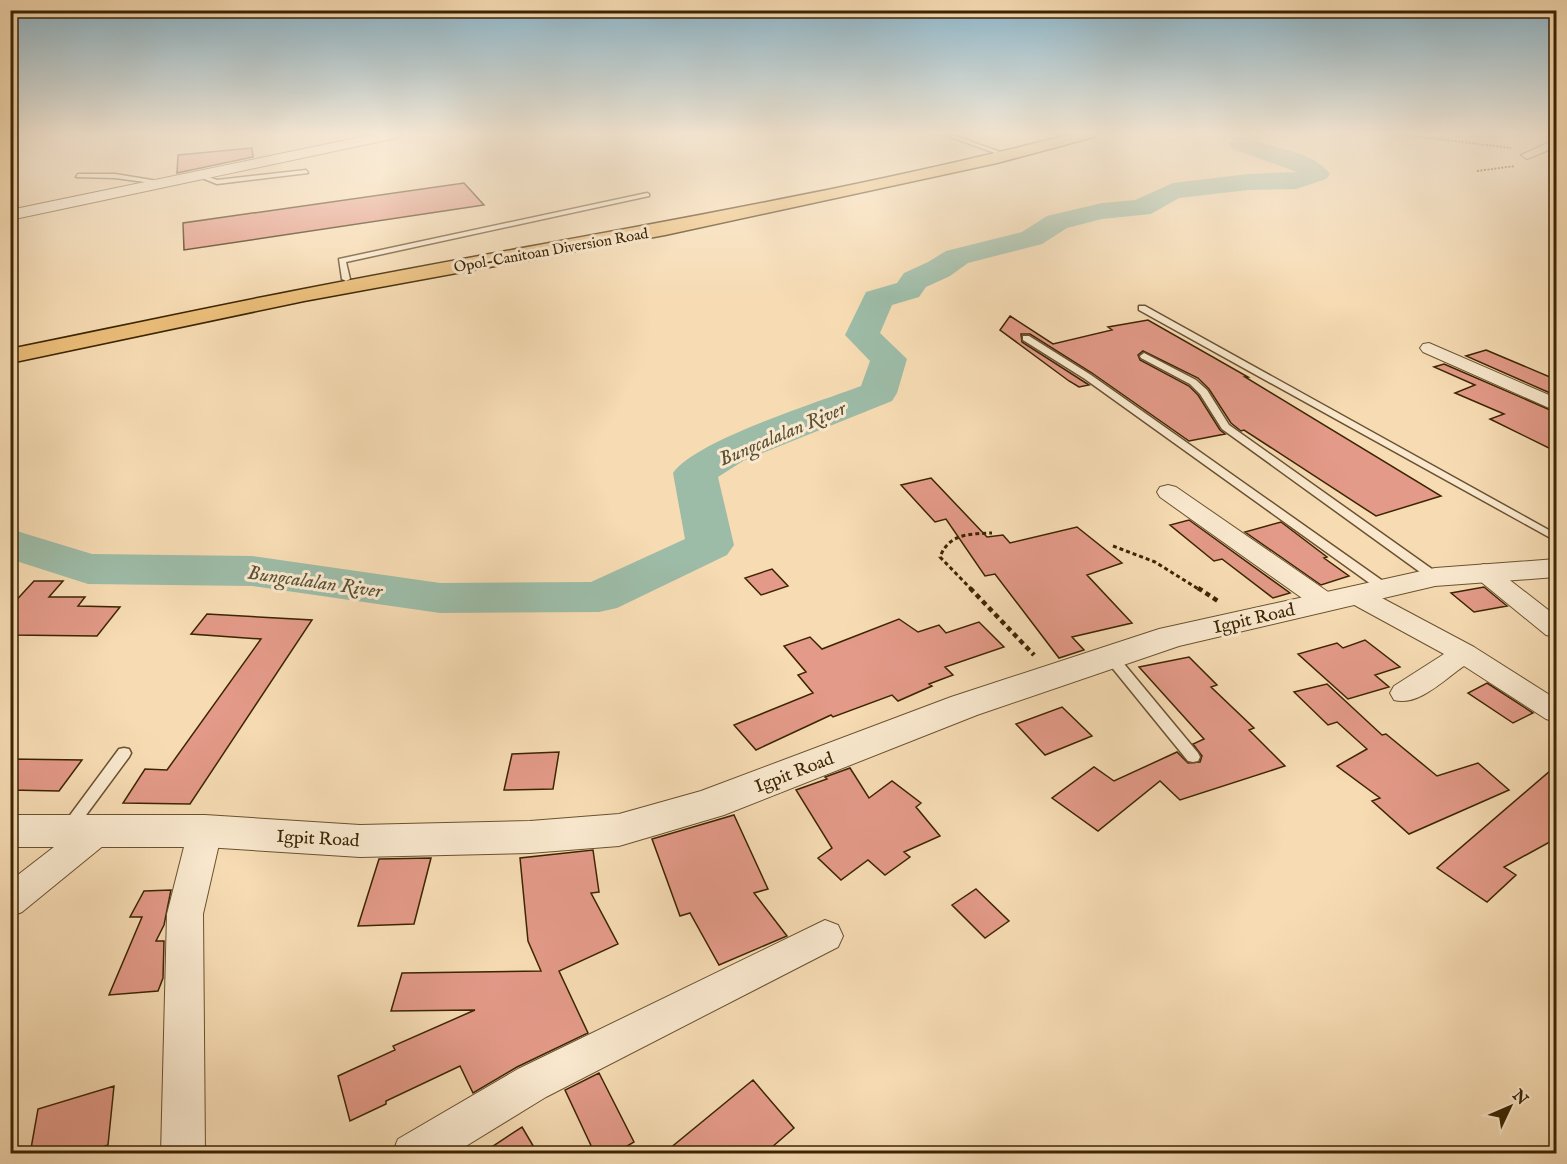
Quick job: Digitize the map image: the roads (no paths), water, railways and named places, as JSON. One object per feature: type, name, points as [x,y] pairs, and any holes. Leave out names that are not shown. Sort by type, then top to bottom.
[{"type":"main road","name":"Opol-Canitoan Diversion Road","points":[[10,346],[346,279],[657,224],[825,188]]},
{"type":"main road","name":"Opol-Canitoan Diversion Road","points":[[10,356],[304,295],[665,229],[858,188]]},
{"type":"street","points":[[10,215],[141,188]]},
{"type":"street","points":[[1429,348],[1557,405]]},
{"type":"street","points":[[1168,492],[1464,653],[1557,712]]},
{"type":"street","name":"Igpit Road","points":[[10,831],[206,831],[360,841],[530,837],[619,830],[710,804],[964,706],[1171,637],[1435,577],[1557,568]]},
{"type":"street","points":[[1484,572],[1557,629]]},
{"type":"street","points":[[1404,693],[1464,653]]},
{"type":"street","points":[[183,1154],[185,914],[206,831]]},
{"type":"street","points":[[10,902],[81,832]]},
{"type":"street","points":[[413,1154],[532,1083],[825,936]]},
{"type":"lane","points":[[346,279],[342,261],[647,195]]},
{"type":"lane","points":[[1142,308],[1557,538]]},
{"type":"lane","points":[[1026,338],[1088,377],[1356,595]]},
{"type":"lane","points":[[1144,356],[1193,382],[1204,392],[1225,427],[1435,577]]},
{"type":"lane","points":[[1110,656],[1193,757]]},
{"type":"lane","points":[[81,832],[95,796],[124,753]]},
{"type":"waterway","name":"Bungcalalan River","points":[[10,543],[88,569],[252,571],[440,598],[599,597],[710,545],[695,473],[728,452],[878,393],[889,359],[862,335],[878,299],[908,290],[915,280],[939,269],[957,257],[1032,238],[1057,222],[1102,211],[1141,208],[1173,191],[1195,188]]}]
